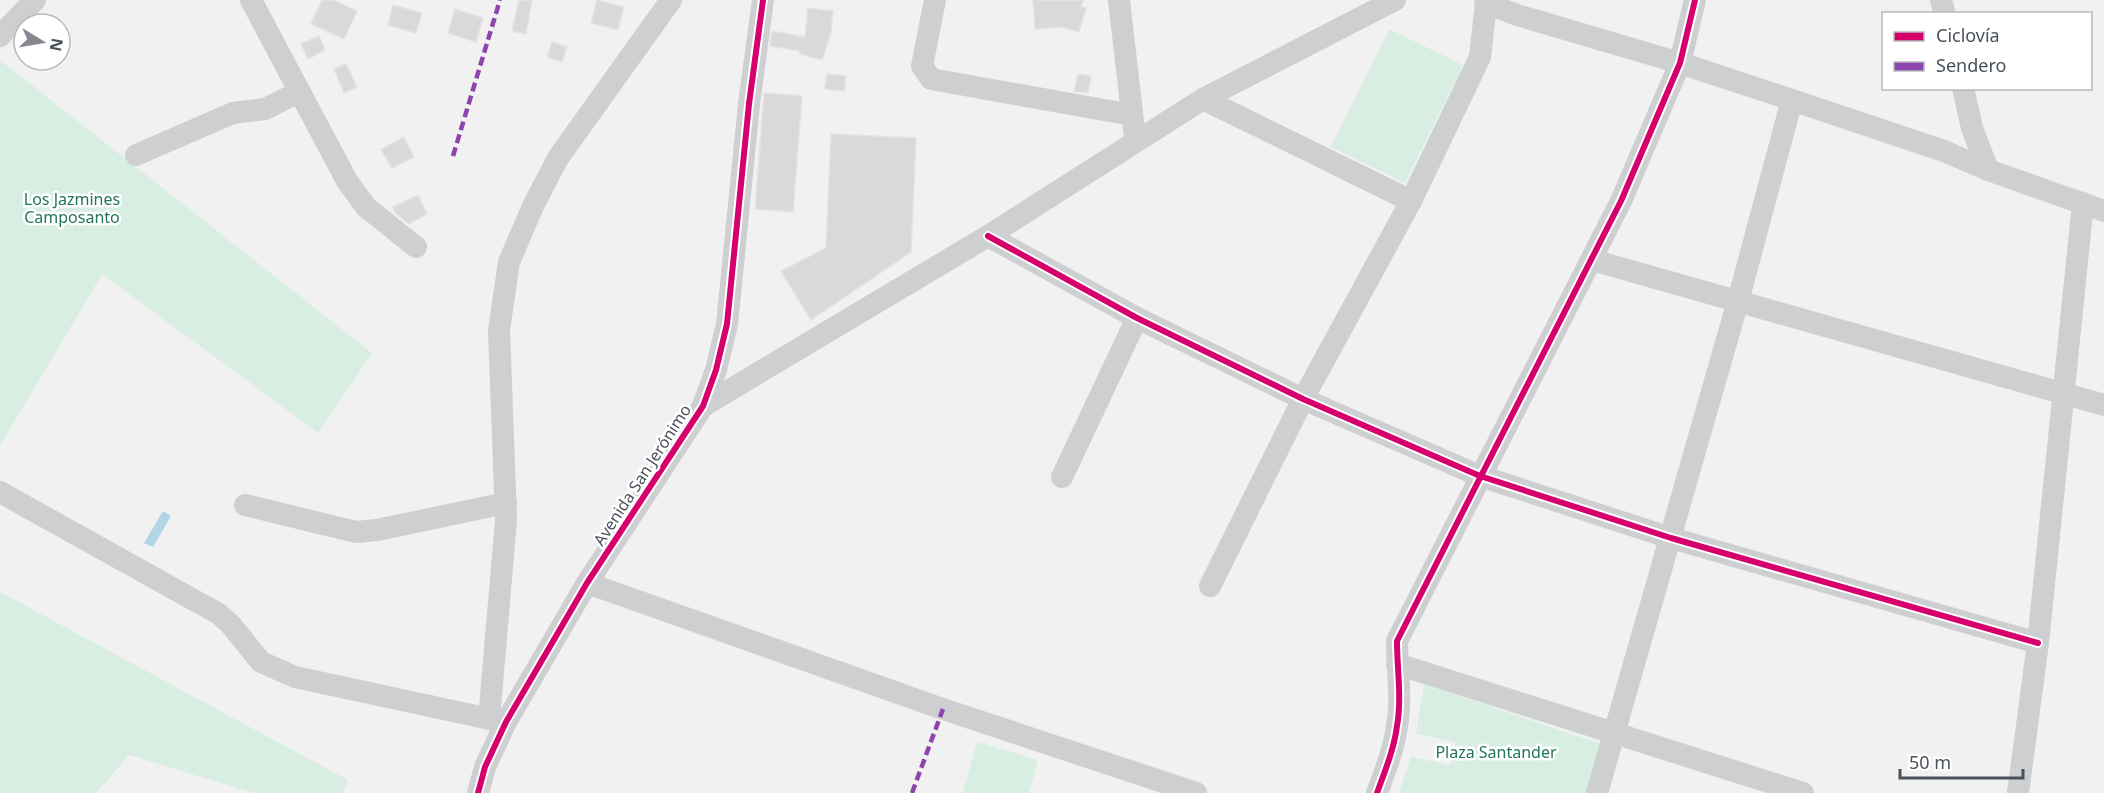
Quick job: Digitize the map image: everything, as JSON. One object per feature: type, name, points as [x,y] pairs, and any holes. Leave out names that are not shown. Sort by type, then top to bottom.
[{"type":"street","points":[[0,36],[35,0]]},
{"type":"street","points":[[251,0],[347,182],[366,207],[416,247]]},
{"type":"street","points":[[0,492],[219,614],[261,662],[295,677],[498,720],[506,503],[499,330],[509,262],[533,206],[558,158],[672,0]]},
{"type":"street","name":"Avenida San Jerónimo","points":[[478,793],[498,720],[703,406],[716,370],[727,324],[749,104],[763,0]]},
{"type":"street","points":[[935,0],[922,66],[931,79],[1132,115]]},
{"type":"street","points":[[1119,0],[1136,142]]},
{"type":"street","points":[[703,406],[988,236],[1203,99],[1395,0]]},
{"type":"street","points":[[1377,793],[1390,759],[1397,724],[1399,684],[1397,641],[1621,201],[1680,63],[1695,0]]},
{"type":"street","points":[[1210,586],[1304,399],[1411,201],[1480,57],[1485,2],[1517,15],[1680,63],[1950,153],[1988,170],[2093,207],[2063,394],[2038,643],[2018,793]]},
{"type":"street","points":[[1963,90],[1972,128],[1988,170]]},
{"type":"street","points":[[136,155],[233,113],[266,109],[299,92]]},
{"type":"street","points":[[1203,99],[1411,201]]},
{"type":"street","points":[[1597,793],[1738,301],[1792,100]]},
{"type":"street","points":[[1950,153],[1971,142],[1972,128]]},
{"type":"street","points":[[988,236],[1137,318],[1304,399],[1480,476],[1671,538],[2038,643]]},
{"type":"street","points":[[1592,260],[2104,405]]},
{"type":"street","points":[[1062,477],[1137,318]]},
{"type":"street","points":[[245,505],[356,532],[377,530],[506,503]]},
{"type":"street","points":[[587,583],[943,709],[1196,793]]},
{"type":"street","points":[[1397,664],[1803,793]]},
{"type":"green space","points":[[1389,29],[1463,65],[1405,183],[1331,147]]},
{"type":"green space","name":"Los Jazmines Camposanto","points":[[0,60],[12,69],[12,72],[15,72],[372,353],[318,433],[102,274],[0,446]]},
{"type":"green space","points":[[0,592],[348,780],[343,793],[254,793],[129,755],[96,793],[0,793]]},
{"type":"green space","name":"Plaza Santander","points":[[1424,684],[1601,744],[1586,793],[1399,793],[1411,757],[1450,765],[1456,742],[1416,734]]},
{"type":"green space","points":[[977,742],[1038,760],[1029,793],[963,793]]},
{"type":"water","points":[[163,511],[171,516],[153,547],[144,543]]},
{"type":"building","points":[[322,0],[333,0],[357,11],[344,39],[311,24]]},
{"type":"building","points":[[519,0],[532,0],[526,34],[512,31]]},
{"type":"building","points":[[597,0],[624,7],[618,30],[591,23]]},
{"type":"building","points":[[1033,0],[1083,0],[1081,7],[1086,8],[1079,32],[1062,27],[1035,29]]},
{"type":"building","points":[[393,5],[422,13],[416,33],[388,25]]},
{"type":"building","points":[[808,8],[833,11],[831,33],[822,60],[799,54],[800,51],[770,46],[772,31],[805,37]]},
{"type":"building","points":[[455,9],[483,18],[476,42],[448,33]]},
{"type":"building","points":[[319,36],[325,50],[308,59],[301,44]]},
{"type":"building","points":[[552,42],[567,47],[562,62],[547,57]]},
{"type":"building","points":[[346,64],[357,87],[344,93],[334,69]]},
{"type":"building","points":[[827,74],[846,76],[844,91],[825,89]]},
{"type":"building","points":[[1078,74],[1091,76],[1088,93],[1074,91]]},
{"type":"building","points":[[764,93],[802,96],[793,212],[755,209]]},
{"type":"building","points":[[831,134],[916,138],[911,252],[811,320],[781,271],[826,248]]},
{"type":"building","points":[[404,137],[414,157],[392,168],[381,149]]},
{"type":"building","points":[[418,195],[427,214],[409,224],[395,213],[393,207]]},
{"type":"marked path","points":[[453,156],[500,0]]},
{"type":"marked path","points":[[912,793],[943,709]]},
{"type":"cycle path","points":[[478,793],[485,767],[506,722],[587,583],[703,406],[716,370],[727,324],[749,104],[763,0]]},
{"type":"cycle path","points":[[1377,793],[1396,735],[1399,694],[1397,641],[1621,201],[1680,63],[1695,0]]},
{"type":"cycle path","points":[[988,236],[1137,318],[1303,399],[1480,476],[1671,538],[2038,643]]}]
